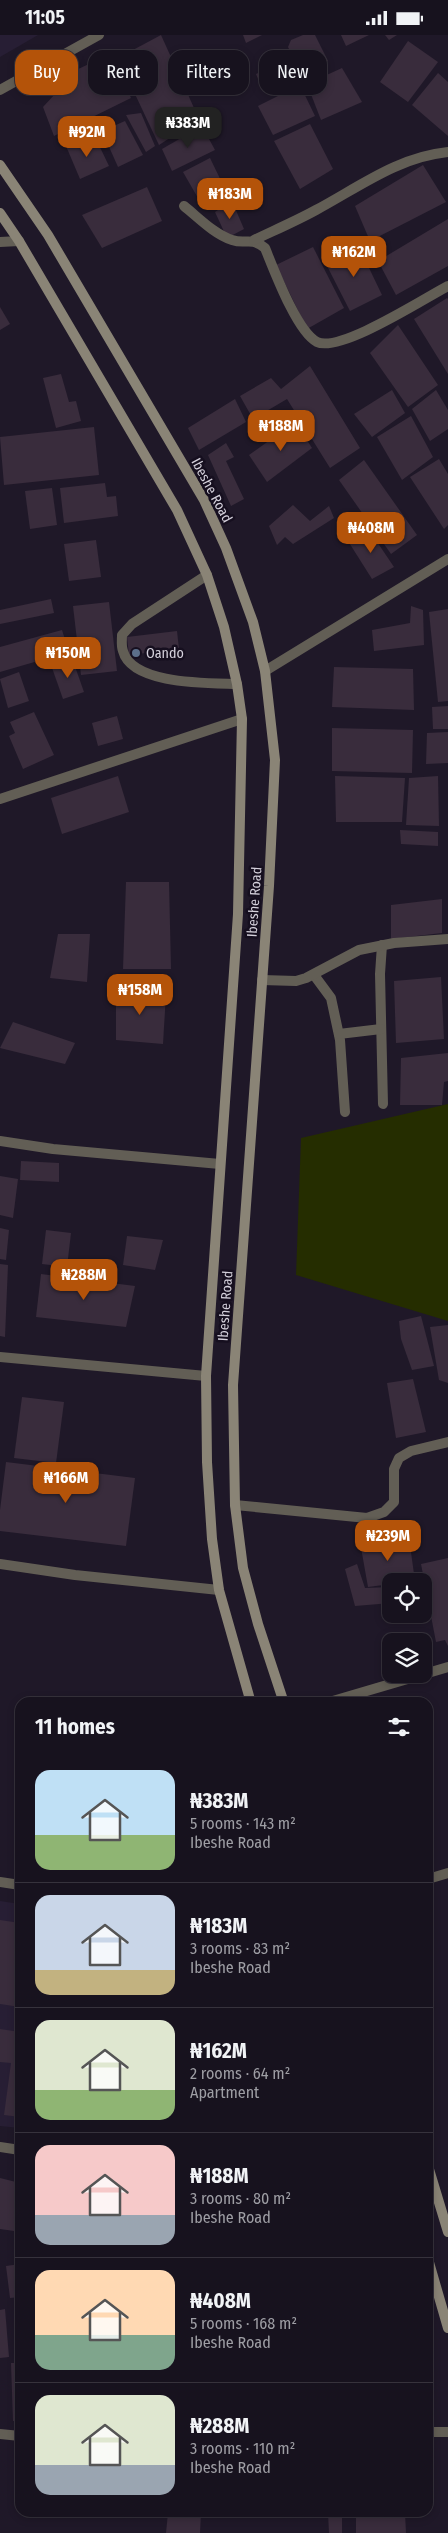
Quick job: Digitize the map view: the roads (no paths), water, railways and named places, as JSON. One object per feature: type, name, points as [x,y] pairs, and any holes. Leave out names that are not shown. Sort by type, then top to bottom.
[{"type":"main road","name":"Ibeshe Road","points":[[0,165],[48,235],[204,500],[226,548],[253,622],[265,671],[275,760],[262,980],[233,1385],[235,1505],[243,1568],[258,1624],[282,1697]]},
{"type":"main road","name":"Ibeshe Road","points":[[0,213],[19,241],[177,510],[207,575],[224,627],[237,684],[242,719],[238,914],[206,1376],[207,1462],[212,1539],[219,1590],[249,1697]]},
{"type":"main road","points":[[433,2182],[448,2232]]},
{"type":"main road","points":[[433,2276],[448,2328]]},
{"type":"street","points":[[0,90],[100,35]]},
{"type":"street","points":[[184,206],[215,231],[233,241],[254,241],[316,210],[390,167],[425,155],[448,152]]},
{"type":"street","points":[[0,242],[19,241]]},
{"type":"street","points":[[254,241],[265,248],[298,321],[315,341],[329,345],[349,340],[448,286]]},
{"type":"street","points":[[265,671],[448,559]]},
{"type":"street","points":[[207,575],[132,624],[122,635],[122,651],[130,663],[151,674],[181,681],[237,684]]},
{"type":"street","points":[[0,799],[242,719]]},
{"type":"street","points":[[262,980],[296,981],[314,975],[359,950],[382,945],[448,939]]},
{"type":"street","points":[[382,945],[380,974],[383,1104]]},
{"type":"street","points":[[314,975],[331,998],[339,1034],[345,1113]]},
{"type":"street","points":[[339,1034],[381,1029]]},
{"type":"street","points":[[0,1141],[53,1149],[220,1164]]},
{"type":"street","points":[[0,1357],[206,1376]]},
{"type":"street","points":[[235,1505],[367,1518],[384,1512],[394,1502],[394,1469],[399,1458],[411,1451],[448,1442]]},
{"type":"street","points":[[0,1565],[219,1590]]},
{"type":"street","points":[[346,1697],[448,1667]]},
{"type":"street","points":[[433,1878],[448,1873]]},
{"type":"street","points":[[0,1882],[15,1884]]},
{"type":"street","points":[[0,2147],[15,2148]]},
{"type":"street","points":[[433,2432],[448,2432]]},
{"type":"street","points":[[0,2434],[15,2435]]},
{"type":"place","name":"Oando","points":[[136,653]]}]
